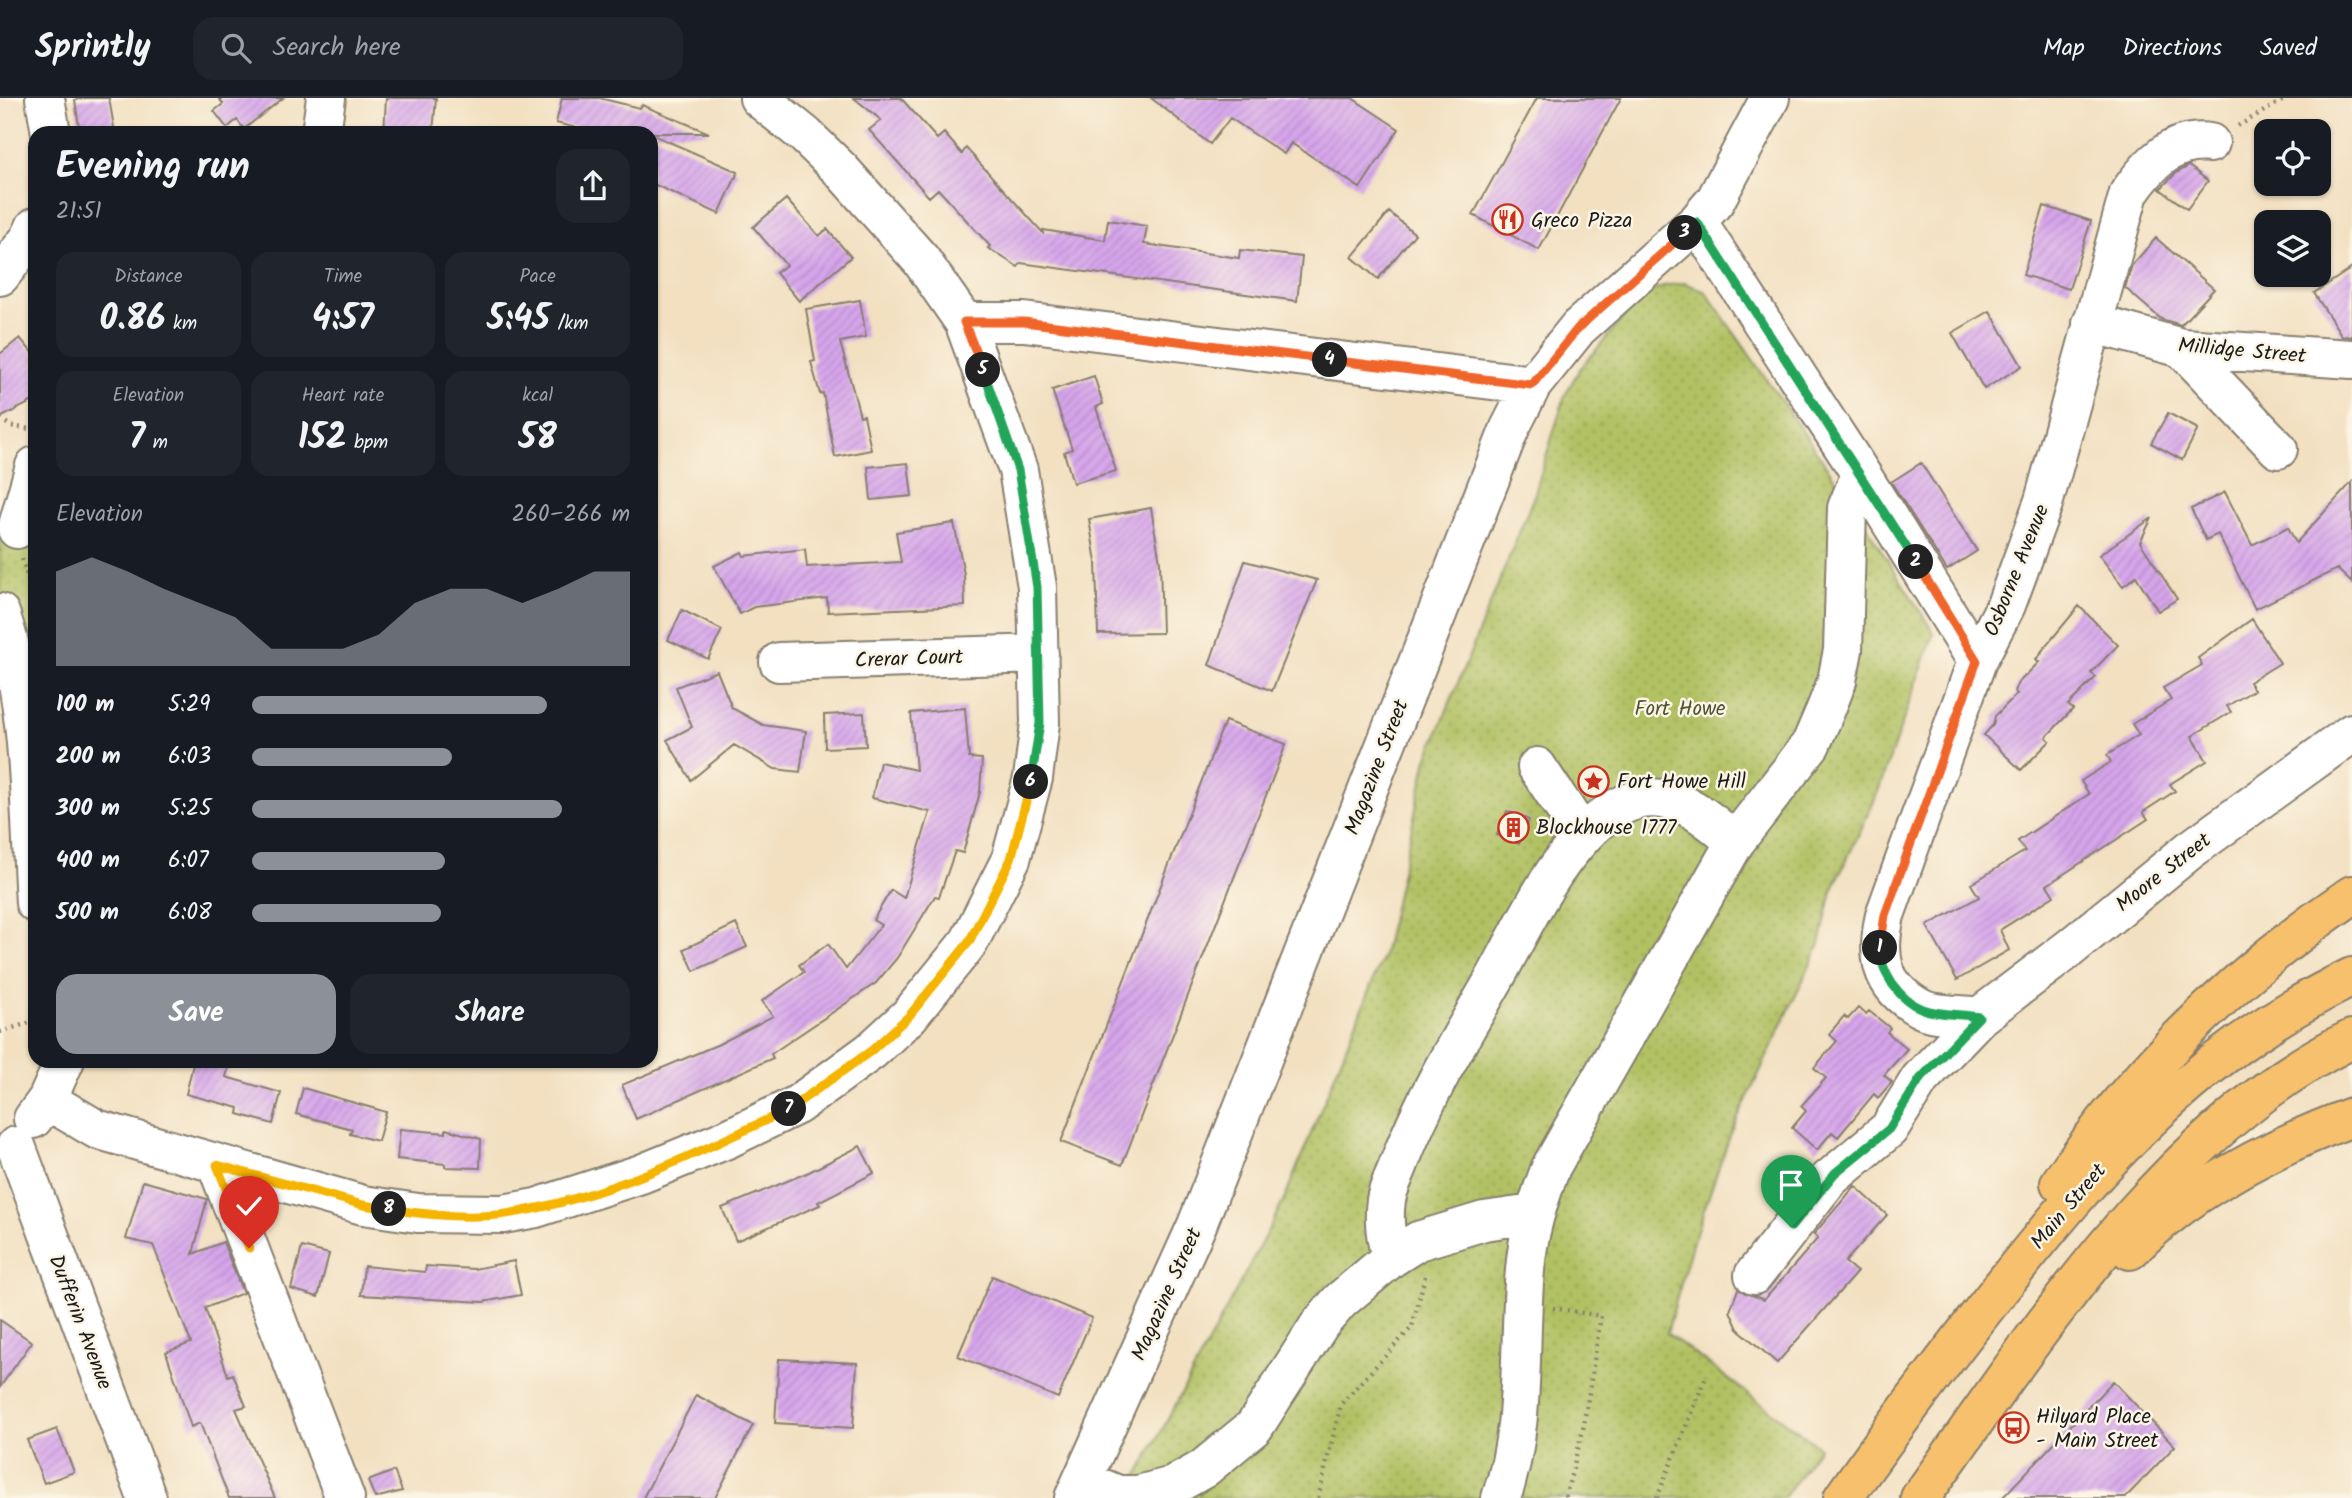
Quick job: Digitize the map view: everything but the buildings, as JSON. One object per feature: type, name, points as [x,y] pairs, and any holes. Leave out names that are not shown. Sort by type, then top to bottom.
[{"type":"main road","points":[[1920,1391],[2098,1127],[2146,1070],[2238,980],[2352,895]]},
{"type":"main road","name":"Main Street","points":[[1843,1498],[1920,1391],[2059,1214],[2153,1113],[2246,1037],[2297,1004],[2352,977]]},
{"type":"main road","points":[[1920,1498],[2014,1366],[2144,1202],[2188,1157],[2280,1080],[2352,1039]]},
{"type":"main road","points":[[2014,1366],[2152,1227],[2212,1185],[2254,1161],[2315,1131],[2352,1117]]},
{"type":"street","points":[[45,98],[50,126]]},
{"type":"street","points":[[47,1100],[96,1129],[363,1205],[418,1213],[503,1214],[548,1205],[641,1174],[727,1139],[797,1105],[871,1051],[909,1016],[969,942],[992,903],[1011,859],[1032,778],[1040,723],[1037,587],[1018,470],[964,322],[921,260],[841,170],[805,135],[758,98]]},
{"type":"street","name":"Magazine Street","points":[[1078,1489],[1197,1225],[1491,474],[1532,385],[1571,336],[1600,306],[1697,222],[1716,201],[1770,98]]},
{"type":"street","name":"Osborne Avenue","points":[[1979,1017],[1921,1009],[1889,981],[1881,964],[1880,939],[1898,877],[1921,821],[1977,661],[2006,605],[2044,501],[2129,193],[2147,169],[2174,147],[2186,142],[2210,143]]},
{"type":"street","points":[[1697,222],[1861,474],[1977,661]]},
{"type":"street","points":[[0,276],[28,241]]},
{"type":"street","points":[[964,322],[1024,322],[1532,385]]},
{"type":"street","name":"Millidge Street","points":[[2092,323],[2182,348],[2352,359]]},
{"type":"street","points":[[2182,348],[2278,449]]},
{"type":"street","points":[[1501,1498],[1518,1423],[1525,1271],[1533,1214],[1551,1167],[1735,842],[1811,744],[1837,681],[1847,604],[1847,508],[1861,474]]},
{"type":"street","points":[[17,529],[28,490]]},
{"type":"street","points":[[0,613],[17,672],[24,714],[28,783]]},
{"type":"street","name":"Crerar Court","points":[[779,662],[1039,654]]},
{"type":"street","name":"Moore Street","points":[[1754,1275],[1835,1173],[1889,1129],[1920,1079],[1979,1017],[2070,948],[2190,850],[2352,733]]},
{"type":"street","points":[[1537,767],[1583,836]]},
{"type":"street","points":[[1404,1250],[1384,1226],[1386,1198],[1415,1121],[1553,875],[1583,836],[1601,819],[1621,806],[1638,800],[1657,799],[1676,801],[1704,814],[1735,842]]},
{"type":"street","points":[[45,1068],[47,1100]]},
{"type":"street","points":[[8,1156],[47,1100],[61,1068]]},
{"type":"street","name":"Dufferin Avenue","points":[[8,1156],[147,1498]]},
{"type":"street","points":[[217,1165],[345,1498]]},
{"type":"street","points":[[1078,1489],[1138,1495],[1173,1486],[1212,1463],[1262,1417],[1306,1343],[1333,1309],[1404,1250],[1484,1222],[1533,1214]]},
{"type":"path","points":[[2210,143],[2287,98]]},
{"type":"path","points":[[0,419],[11,426],[28,429]]},
{"type":"path","points":[[17,529],[28,582]]},
{"type":"path","points":[[0,1032],[28,1023]]},
{"type":"path","points":[[1318,1498],[1341,1404],[1412,1327],[1426,1279],[1404,1250]]},
{"type":"path","points":[[1524,1303],[1601,1316],[1583,1430],[1566,1498]]},
{"type":"path","points":[[1657,1498],[1705,1379]]},
{"type":"green space","name":"Fort Howe","points":[[1685,283],[1706,292],[1841,487],[1934,633],[1876,797],[1832,891],[1820,944],[1731,1133],[1692,1244],[1667,1333],[1819,1447],[1784,1498],[1126,1498],[1284,1200],[1383,956],[1427,759],[1534,496],[1565,395],[1579,370],[1642,296],[1663,286]]},
{"type":"green space","points":[[28,479],[28,845],[0,613],[0,530]]},
{"type":"place","name":"Greco Pizza","points":[[1508,220]]},
{"type":"place","name":"Fort Howe Hill","points":[[1594,781]]},
{"type":"place","name":"Blockhouse 1777","points":[[1513,827]]},
{"type":"place","name":"Hilyard Place - Main Street","points":[[2013,1428]]},
{"type":"route","points":[[249,1248],[217,1165],[363,1205],[418,1213],[464,1216],[503,1214],[536,1208],[641,1174],[727,1139],[797,1105],[871,1051],[909,1016],[942,978],[969,942],[992,903],[1011,859],[1032,778],[1040,723],[1037,587],[1031,536],[1018,470],[964,322],[1024,322],[1532,385],[1578,328],[1600,306],[1697,222],[1861,474],[1977,661],[1921,821],[1898,877],[1880,939],[1881,964],[1889,981],[1921,1009],[1979,1017],[1920,1079],[1889,1129],[1878,1141],[1828,1180],[1791,1227]]}]
